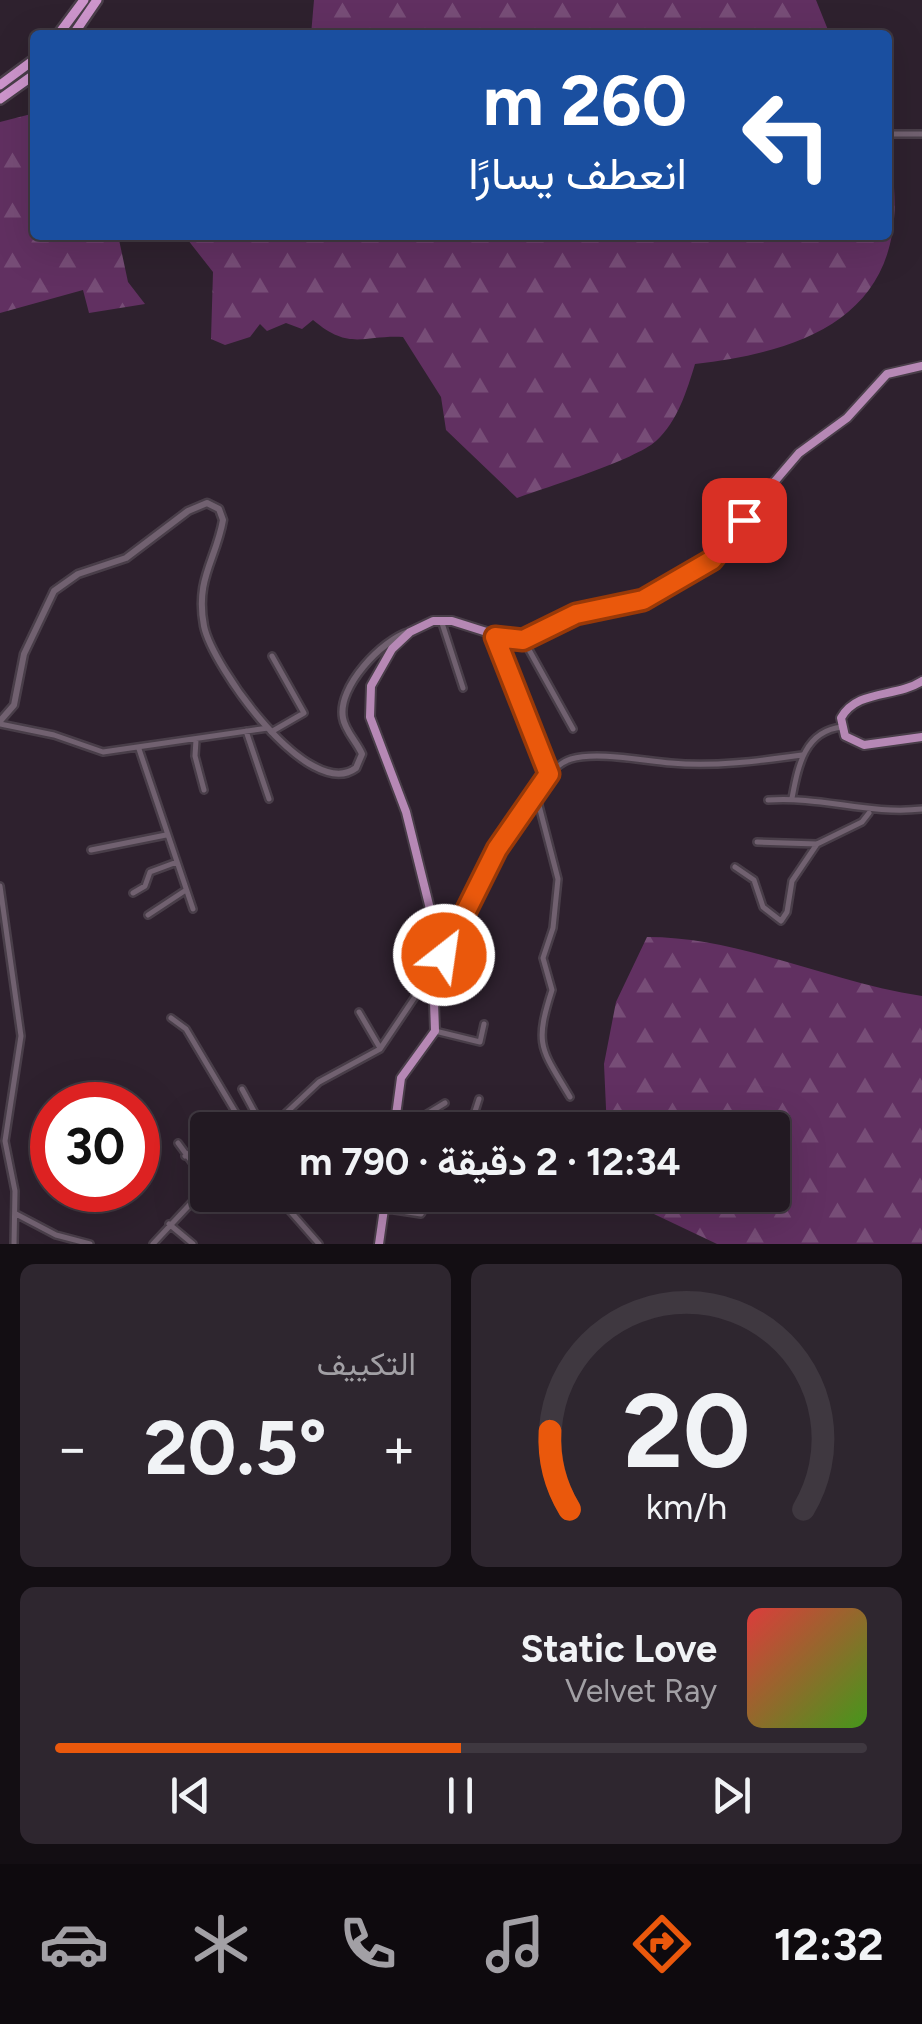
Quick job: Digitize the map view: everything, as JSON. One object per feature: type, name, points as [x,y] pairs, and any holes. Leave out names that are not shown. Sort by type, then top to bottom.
[{"type":"highway","points":[[62,30],[84,0]]},
{"type":"highway","points":[[76,30],[97,0]]},
{"type":"highway","points":[[0,85],[30,64]]},
{"type":"highway","points":[[0,99],[30,78]]},
{"type":"main road","points":[[0,722],[14,705],[24,654],[54,590],[78,574],[126,558],[188,511],[207,503],[219,508],[223,520],[204,574],[206,635],[269,730],[287,749],[316,767],[339,774],[354,770],[362,754],[343,717],[348,695],[378,650],[440,620],[495,637],[523,640],[576,614],[643,600],[700,568],[799,453],[846,418],[887,374],[922,366]]},
{"type":"main road","points":[[396,1112],[401,1078],[435,1031],[430,899],[406,812],[369,710],[378,670],[410,632]]},
{"type":"main road","points":[[922,681],[902,693],[858,700],[848,706],[842,727],[845,736],[864,744],[922,738]]},
{"type":"main road","points":[[380,1244],[386,1212]]},
{"type":"street","points":[[892,134],[922,134]]},
{"type":"street","points":[[440,620],[463,688]]},
{"type":"street","points":[[495,637],[549,774]]},
{"type":"street","points":[[523,640],[573,729]]},
{"type":"street","points":[[0,722],[54,734],[98,752],[269,730],[304,713],[272,656]]},
{"type":"street","points":[[792,798],[802,755],[817,737],[842,727]]},
{"type":"street","points":[[246,732],[270,799]]},
{"type":"street","points":[[196,740],[195,756],[204,790]]},
{"type":"street","points":[[139,749],[194,909]]},
{"type":"street","points":[[286,1112],[318,1082],[380,1049],[461,928],[497,849],[549,774],[580,757],[676,764],[802,755]]},
{"type":"street","points":[[536,794],[558,879],[553,928],[543,958],[552,990],[542,1010],[542,1049],[570,1097]]},
{"type":"street","points":[[768,800],[792,798],[869,812],[922,809]]},
{"type":"street","points":[[757,842],[817,844],[862,822],[869,812]]},
{"type":"street","points":[[91,850],[168,835]]},
{"type":"street","points":[[735,867],[754,880],[764,907],[781,921],[787,912],[792,881],[817,844]]},
{"type":"street","points":[[133,892],[145,886],[150,872],[176,862]]},
{"type":"street","points":[[0,886],[22,1036],[3,1147],[16,1214],[14,1244]]},
{"type":"street","points":[[148,915],[186,890]]},
{"type":"street","points":[[461,928],[476,938],[486,965]]},
{"type":"street","points":[[359,1012],[380,1049]]},
{"type":"street","points":[[171,1018],[186,1029],[235,1112]]},
{"type":"street","points":[[435,1031],[480,1042],[484,1024]]},
{"type":"street","points":[[242,1089],[255,1112]]},
{"type":"street","points":[[475,1112],[479,1099]]},
{"type":"street","points":[[432,1112],[445,1104]]},
{"type":"street","points":[[178,1144],[190,1162]]},
{"type":"street","points":[[185,1156],[190,1153]]},
{"type":"street","points":[[154,1244],[190,1202]]},
{"type":"street","points":[[291,1212],[319,1244]]},
{"type":"street","points":[[16,1214],[56,1235],[90,1244]]},
{"type":"street","points":[[168,1224],[193,1244]]},
{"type":"green space","points":[[314,0],[816,0],[828,30],[311,30]]},
{"type":"green space","points":[[30,114],[30,240],[119,240],[128,282],[145,304],[89,313],[83,290],[0,313],[0,122]]},
{"type":"green space","points":[[892,177],[895,200],[892,227]]},
{"type":"green space","points":[[188,240],[891,240],[875,281],[851,309],[820,331],[783,346],[695,364],[676,415],[656,441],[611,464],[517,498],[446,430],[441,397],[403,337],[347,338],[313,320],[302,329],[286,323],[267,331],[260,324],[250,337],[225,345],[211,339],[213,272]]},
{"type":"green space","points":[[647,937],[717,944],[922,996],[922,1244],[717,1244],[650,1212],[790,1212],[790,1112],[606,1112],[604,1064],[616,1002]]},
{"type":"route","points":[[444,955],[461,928],[497,849],[549,774],[510,685],[495,637],[523,640],[576,614],[643,600],[712,560],[744,520]]}]
